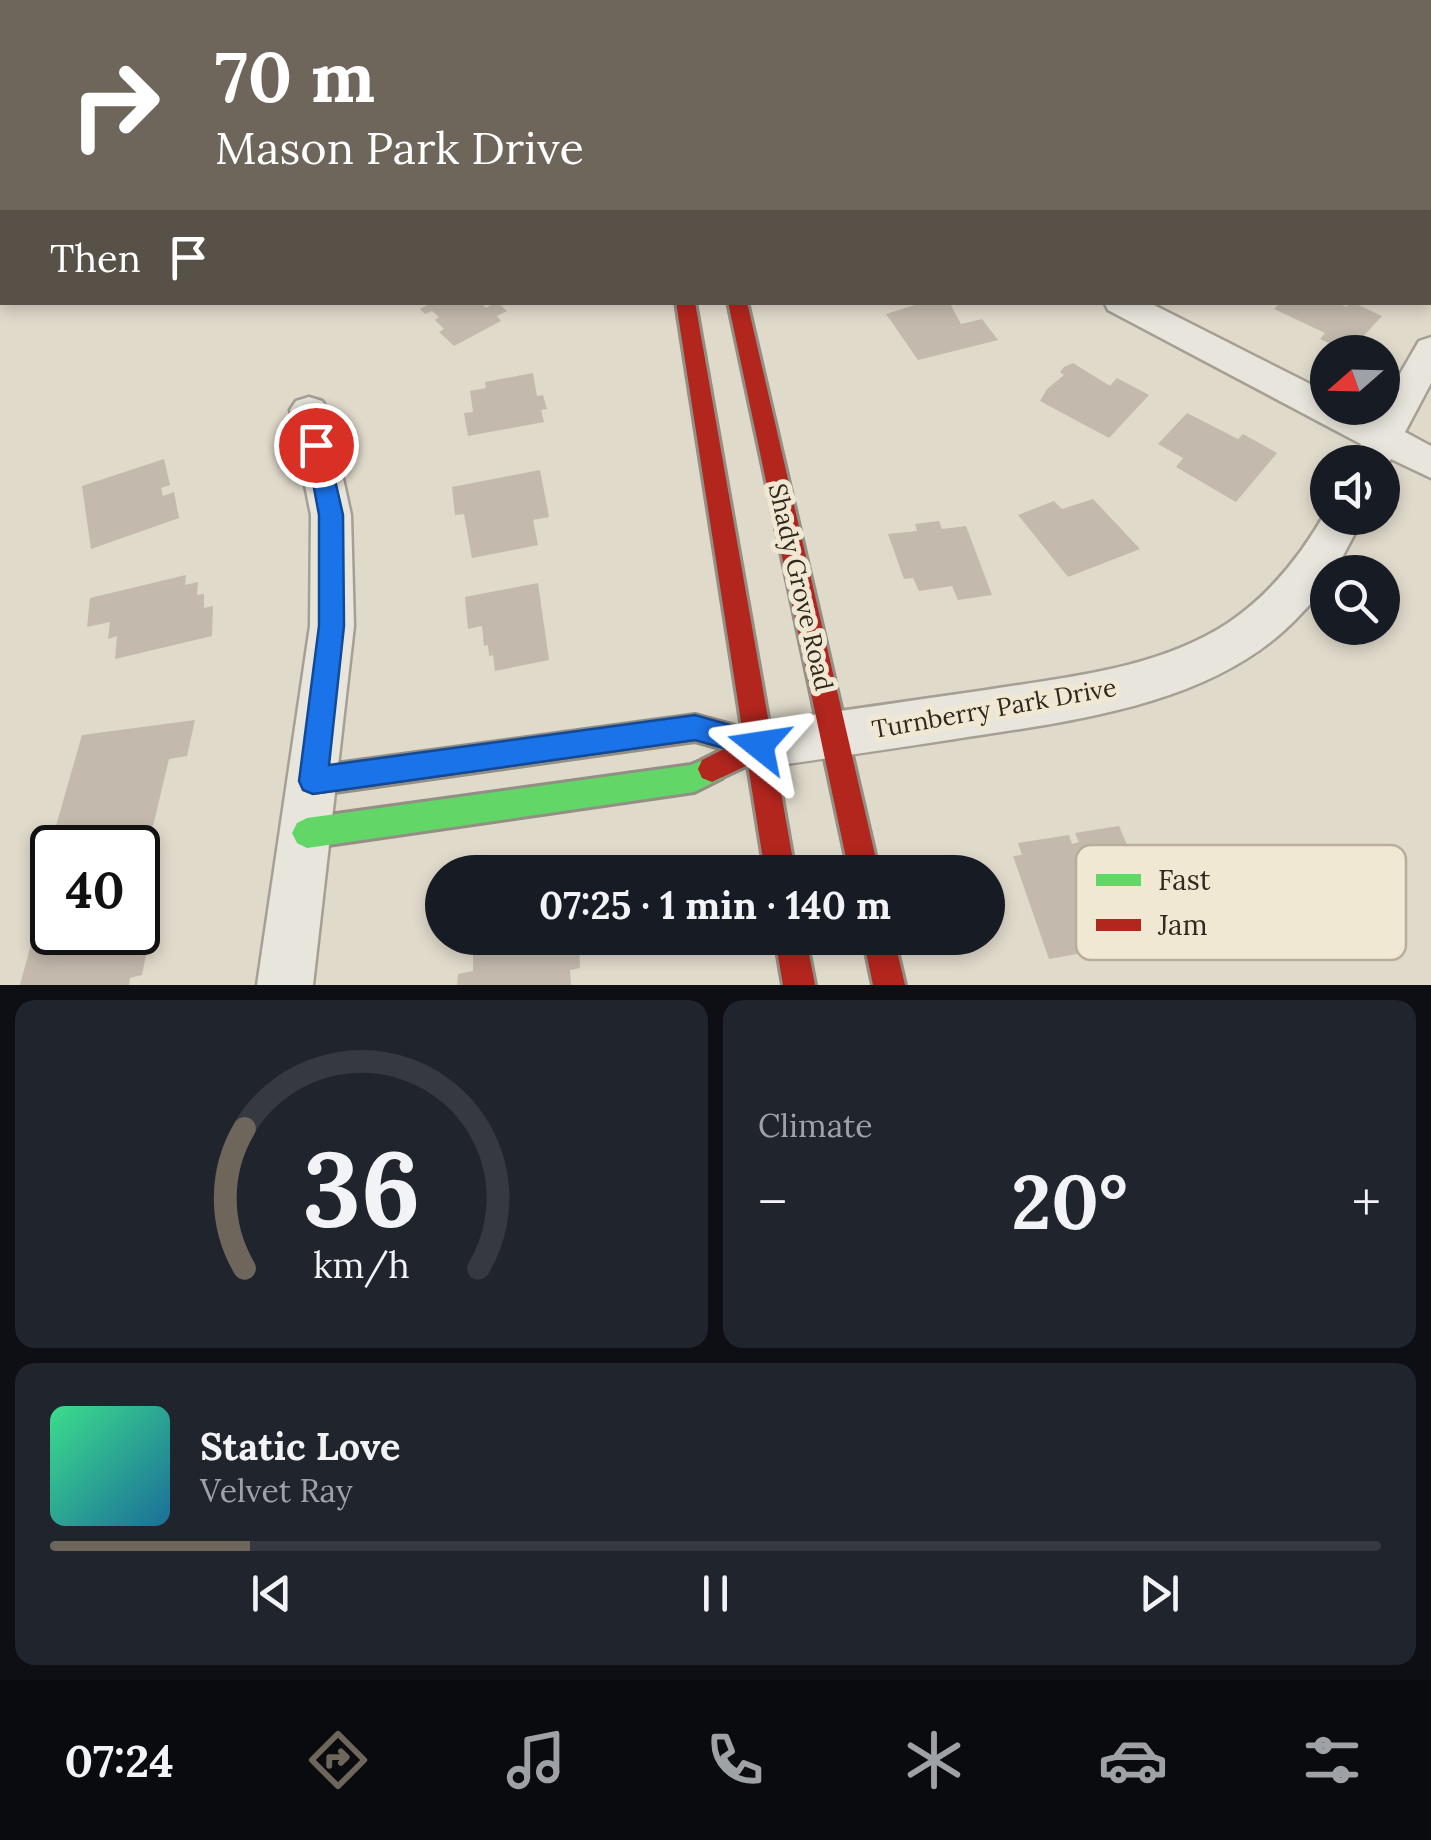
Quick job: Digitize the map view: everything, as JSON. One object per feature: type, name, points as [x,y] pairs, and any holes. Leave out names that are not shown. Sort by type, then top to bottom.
[{"type":"main road","points":[[685,305],[777,855]]},
{"type":"main road","name":"Shady Grove Road","points":[[738,305],[860,855]]},
{"type":"main road","name":"Turnberry Park Drive","points":[[313,781],[695,728],[759,745]]},
{"type":"main road","name":"Turnberry Park Drive","points":[[307,833],[694,778],[759,745]]},
{"type":"main road","points":[[794,955],[799,985]]},
{"type":"main road","points":[[883,955],[890,985]]},
{"type":"street","points":[[1125,305],[1367,445]]},
{"type":"street","points":[[1379,445],[1431,348]]},
{"type":"street","points":[[285,985],[332,626],[331,515],[309,410]]},
{"type":"street","points":[[1400,456],[1431,463]]},
{"type":"street","name":"Turnberry Park Drive","points":[[759,745],[1037,704],[1115,687],[1222,649],[1278,610],[1324,556],[1334,535]]},
{"type":"building","points":[[427,305],[500,305],[507,311],[497,316],[501,321],[454,346],[439,332],[444,329],[435,320],[439,317],[420,309]]},
{"type":"building","points":[[915,305],[951,305],[961,324],[982,319],[998,340],[918,360],[886,314]]},
{"type":"building","points":[[1278,305],[1358,305],[1382,316],[1365,335],[1325,333],[1274,309]]},
{"type":"building","points":[[1073,363],[1110,386],[1117,378],[1149,395],[1109,438],[1040,401],[1064,375],[1060,372],[1064,367]]},
{"type":"building","points":[[533,373],[537,396],[543,395],[547,409],[541,410],[544,422],[468,436],[464,413],[473,412],[470,391],[486,388],[485,382]]},
{"type":"building","points":[[1187,413],[1238,439],[1243,434],[1277,453],[1236,502],[1176,467],[1183,458],[1158,444]]},
{"type":"building","points":[[164,459],[170,485],[161,488],[163,496],[174,492],[179,518],[91,549],[82,486]]},
{"type":"building","points":[[540,470],[549,517],[533,520],[538,545],[472,558],[464,514],[455,515],[452,487]]},
{"type":"building","points":[[1093,499],[1140,549],[1068,577],[1018,515],[1054,501],[1062,509]]},
{"type":"building","points":[[939,521],[942,529],[966,526],[992,595],[958,600],[952,586],[919,591],[913,578],[904,579],[888,534],[917,531],[915,524]]},
{"type":"building","points":[[186,575],[185,585],[198,582],[197,595],[204,594],[204,608],[213,606],[212,636],[115,659],[117,636],[108,639],[110,622],[87,627],[90,598]]},
{"type":"building","points":[[538,583],[549,660],[495,671],[493,655],[489,656],[488,645],[484,646],[482,626],[468,629],[465,597]]},
{"type":"building","points":[[195,720],[187,756],[169,759],[153,825],[56,825],[82,735]]},
{"type":"building","points":[[1119,826],[1127,845],[1076,845],[1076,954],[1049,959],[1013,856],[1022,855],[1018,843],[1069,835],[1072,844],[1079,842],[1075,833]]},
{"type":"building","points":[[30,948],[30,955],[146,955],[142,975],[130,978],[129,985],[20,985]]},
{"type":"building","points":[[473,955],[580,955],[580,968],[570,970],[571,985],[457,985],[458,974],[473,971]]},
{"type":"traffic: fast","points":[[307,833],[694,778],[712,769]]},
{"type":"traffic: jam","points":[[686,305],[777,855]]},
{"type":"traffic: jam","points":[[738,305],[860,855]]},
{"type":"traffic: jam","points":[[313,781],[695,728],[759,745],[712,769]]},
{"type":"traffic: jam","points":[[794,955],[799,985]]},
{"type":"traffic: jam","points":[[883,955],[889,985]]},
{"type":"route","points":[[316,445],[331,515],[332,626],[313,781],[695,728],[759,745]]}]
